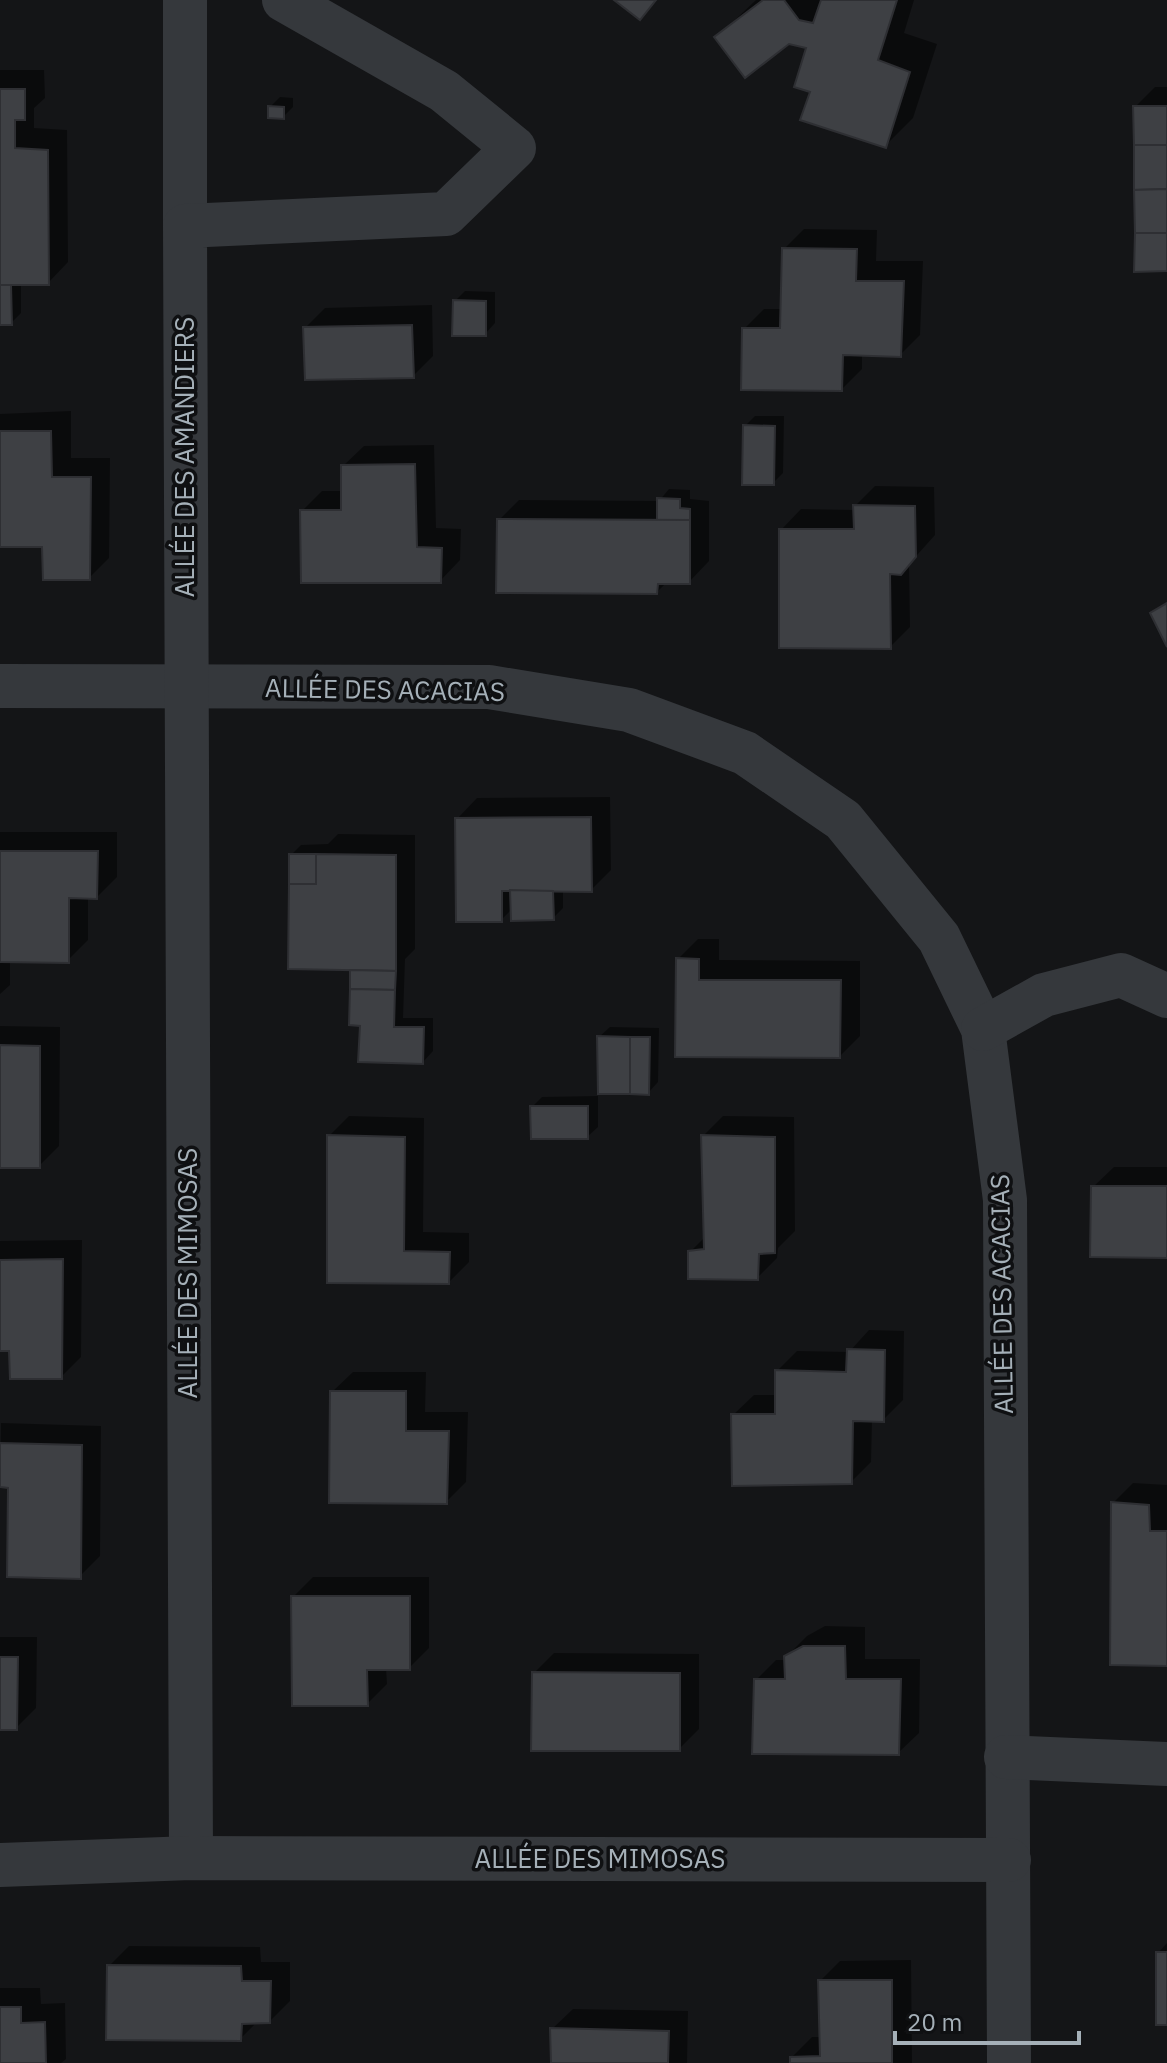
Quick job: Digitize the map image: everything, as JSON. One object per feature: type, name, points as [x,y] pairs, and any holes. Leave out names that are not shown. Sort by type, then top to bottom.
[{"type":"street","name":"ALLÉE DES AMANDIERS","points":[[185,0],[186,688]]},
{"type":"street","points":[[185,226],[446,214],[514,148],[444,91],[284,0]]},
{"type":"street","name":"ALLÉE DES ACACIAS","points":[[0,686],[489,687],[629,710],[745,753],[843,820],[939,938],[983,1029],[1005,1200],[1009,2063]]},
{"type":"street","name":"ALLÉE DES MIMOSAS","points":[[186,688],[191,1858]]},
{"type":"street","points":[[983,1029],[1044,995],[1121,975],[1167,996]]},
{"type":"street","points":[[1006,1757],[1167,1764]]},
{"type":"street","name":"ALLÉE DES MIMOSAS","points":[[0,1865],[191,1858],[1009,1860]]},
{"type":"building","points":[[614,0],[656,0],[640,20]]},
{"type":"building","points":[[763,0],[784,0],[799,20],[813,23],[821,0],[897,0],[878,60],[910,72],[886,148],[800,120],[810,92],[794,87],[806,48],[789,44],[745,78],[714,37]]},
{"type":"building","points":[[0,89],[25,89],[25,120],[15,120],[15,148],[48,150],[49,285],[0,285]]},
{"type":"building","points":[[268,106],[284,107],[284,119],[268,118]]},
{"type":"building","points":[[1133,106],[1167,106],[1167,145],[1134,145]]},
{"type":"building","points":[[1134,145],[1167,145],[1167,189],[1134,190]]},
{"type":"building","points":[[1167,189],[1167,233],[1135,233],[1134,190]]},
{"type":"building","points":[[1135,233],[1167,233],[1167,271],[1134,272]]},
{"type":"building","points":[[782,248],[857,249],[856,281],[904,281],[901,357],[843,355],[842,391],[741,390],[742,328],[780,328]]},
{"type":"building","points":[[0,285],[11,285],[12,325],[0,325]]},
{"type":"building","points":[[453,300],[486,301],[486,336],[452,336]]},
{"type":"building","points":[[412,325],[414,378],[305,380],[303,327]]},
{"type":"building","points":[[743,425],[775,426],[774,485],[742,485]]},
{"type":"building","points":[[0,431],[51,431],[52,477],[91,477],[90,580],[43,580],[42,547],[0,547]]},
{"type":"building","points":[[415,464],[417,547],[442,548],[441,583],[301,583],[300,510],[341,510],[341,465]]},
{"type":"building","points":[[657,498],[680,499],[680,508],[690,509],[690,520],[657,520]]},
{"type":"building","points":[[853,505],[915,506],[916,557],[901,575],[890,574],[891,649],[779,648],[779,529],[854,529]]},
{"type":"building","points":[[497,519],[690,520],[690,584],[658,584],[657,594],[496,593]]},
{"type":"building","points":[[1167,603],[1167,647],[1150,613]]},
{"type":"building","points":[[591,817],[592,892],[502,891],[502,922],[456,922],[455,818]]},
{"type":"building","points":[[0,851],[98,851],[97,899],[69,898],[69,963],[0,962]]},
{"type":"building","points":[[289,854],[316,854],[316,884],[289,884]]},
{"type":"building","points":[[316,854],[396,855],[396,971],[288,969],[289,884],[316,884]]},
{"type":"building","points":[[510,890],[553,891],[554,920],[511,921]]},
{"type":"building","points":[[676,958],[699,959],[699,980],[841,980],[840,1058],[675,1057]]},
{"type":"building","points":[[350,970],[396,971],[395,990],[350,989]]},
{"type":"building","points":[[350,989],[395,990],[394,1027],[424,1027],[423,1064],[358,1062],[360,1026],[349,1025]]},
{"type":"building","points":[[597,1036],[630,1037],[630,1094],[598,1094]]},
{"type":"building","points":[[630,1037],[650,1037],[649,1095],[630,1094]]},
{"type":"building","points":[[0,1045],[40,1046],[40,1168],[0,1168]]},
{"type":"building","points":[[530,1106],[588,1106],[588,1139],[531,1139]]},
{"type":"building","points":[[327,1135],[405,1137],[404,1251],[450,1252],[449,1284],[327,1283]]},
{"type":"building","points":[[701,1135],[775,1137],[775,1253],[759,1254],[758,1280],[688,1279],[688,1251],[704,1249]]},
{"type":"building","points":[[1091,1186],[1167,1186],[1167,1258],[1090,1257]]},
{"type":"building","points":[[63,1259],[62,1379],[10,1379],[9,1351],[0,1351],[0,1260]]},
{"type":"building","points":[[847,1349],[885,1350],[884,1422],[853,1421],[852,1484],[732,1486],[731,1414],[775,1414],[775,1370],[846,1372]]},
{"type":"building","points":[[330,1391],[406,1391],[406,1431],[449,1431],[447,1504],[329,1503]]},
{"type":"building","points":[[0,1443],[82,1445],[81,1579],[7,1577],[8,1488],[0,1487]]},
{"type":"building","points":[[1111,1502],[1149,1505],[1150,1531],[1167,1531],[1167,1666],[1110,1665]]},
{"type":"building","points":[[291,1596],[410,1596],[410,1670],[367,1670],[368,1706],[292,1706]]},
{"type":"building","points":[[803,1646],[845,1646],[846,1679],[901,1679],[899,1755],[752,1754],[754,1679],[785,1679],[784,1656]]},
{"type":"building","points":[[0,1657],[18,1657],[17,1730],[0,1730]]},
{"type":"building","points":[[532,1672],[680,1673],[680,1751],[531,1751]]},
{"type":"building","points":[[1156,1952],[1167,1952],[1167,2025],[1156,2025]]},
{"type":"building","points":[[107,1965],[241,1966],[242,1981],[271,1981],[270,2023],[242,2024],[241,2041],[106,2040]]},
{"type":"building","points":[[818,1980],[892,1980],[892,2063],[790,2063],[790,2057],[820,2056]]},
{"type":"building","points":[[0,2007],[21,2007],[21,2023],[45,2022],[46,2063],[0,2063]]},
{"type":"building","points":[[550,2028],[669,2031],[668,2063],[551,2063]]}]
